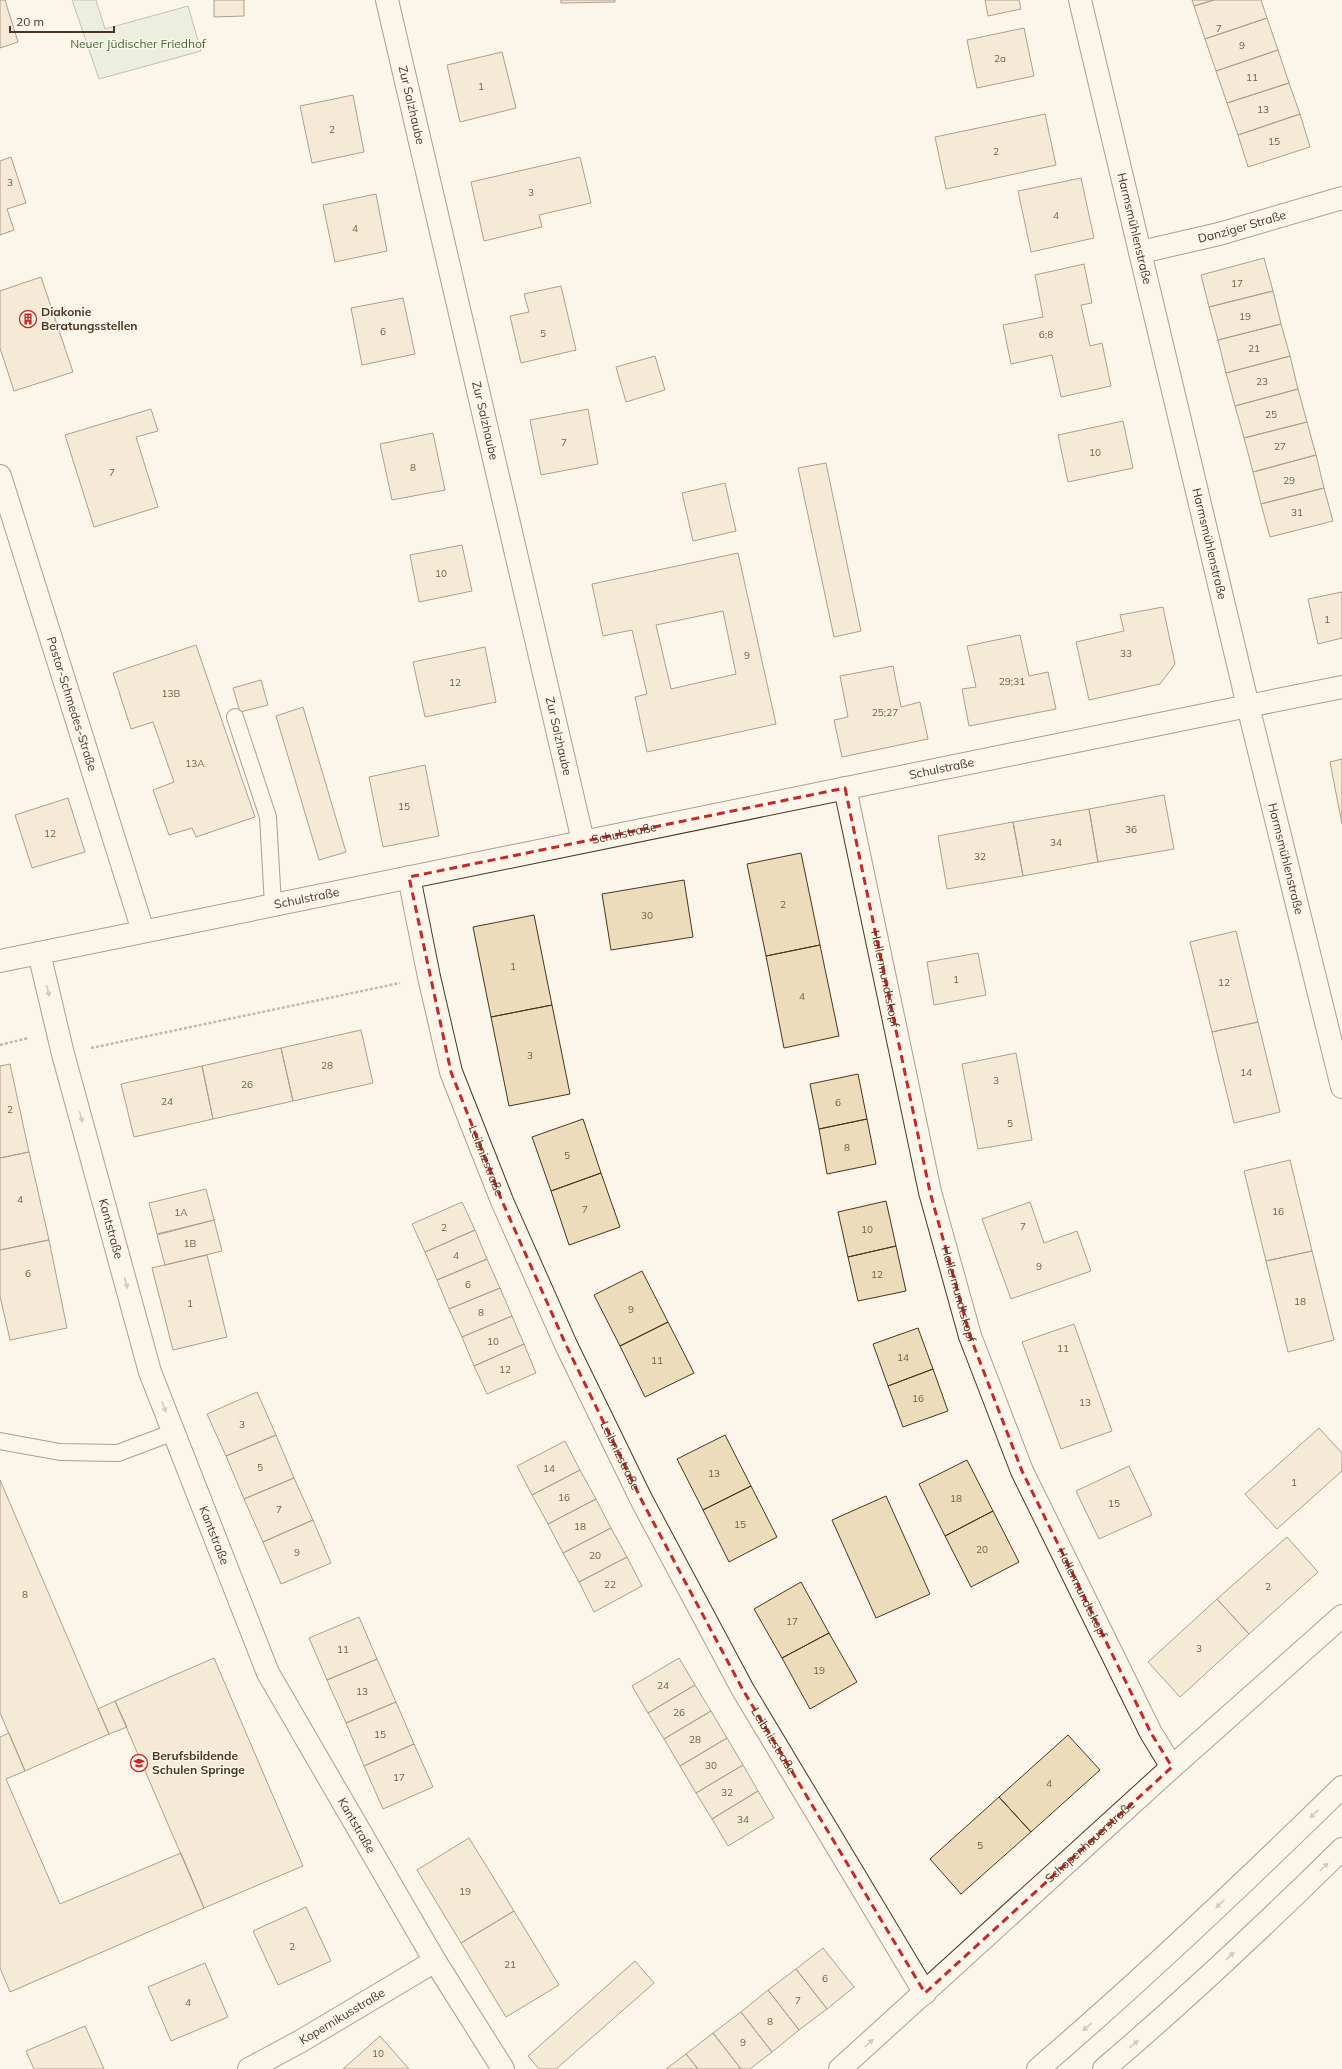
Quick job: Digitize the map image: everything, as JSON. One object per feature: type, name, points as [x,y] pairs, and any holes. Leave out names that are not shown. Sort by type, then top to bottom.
[{"type":"main road","name":"Zur Salzhaube","points":[[387,0],[583,841]]},
{"type":"main road","name":"Harmsmühlenstraße","points":[[1080,0],[1248,706],[1342,1086]]},
{"type":"main road","name":"Danziger Straße","points":[[1141,252],[1219,234],[1342,198]]},
{"type":"main road","name":"Pastor-Schmedes-Straße","points":[[0,476],[143,931]]},
{"type":"main road","name":"Schulstraße","points":[[0,961],[1342,687]]},
{"type":"main road","name":"Hallermundtskopf","points":[[845,788],[930,1192],[970,1336],[1022,1470],[1150,1734],[1172,1766]]},
{"type":"main road","name":"Leibnizstraße","points":[[409,877],[429,977],[451,1072],[475,1135],[566,1345],[642,1501],[743,1690],[925,1992]]},
{"type":"main road","name":"Kantstraße","points":[[39,953],[63,1054],[150,1372],[268,1673],[435,1961],[503,2069]]},
{"type":"main road","name":"Schopenhauerstraße","points":[[840,2069],[1172,1766],[1342,1616]]},
{"type":"main road","points":[[1038,2069],[1117,2002],[1264,1864],[1342,1787]]},
{"type":"main road","points":[[1104,2069],[1147,2032],[1289,1901],[1342,1849]]},
{"type":"main road","name":"Kopernikusstraße","points":[[249,2069],[301,2041],[435,1961]]},
{"type":"lane","points":[[235,717],[268,817],[273,905]]},
{"type":"lane","points":[[0,1441],[60,1452],[118,1453],[174,1432]]},
{"type":"path","points":[[63,1054],[429,977]]},
{"type":"highlighted area","points":[[845,788],[930,1192],[970,1336],[1022,1471],[1151,1733],[1172,1767],[925,1993],[743,1690],[642,1501],[566,1345],[502,1201],[451,1072],[409,877]]},
{"type":"green space","name":"Neuer Jüdischer Friedhof","points":[[72,0],[96,0],[105,29],[188,6],[201,51],[99,79]]},
{"type":"building","points":[[0,0],[5,0],[18,42],[0,48]]},
{"type":"building","points":[[214,0],[244,0],[244,16],[214,17]]},
{"type":"building","points":[[561,0],[615,0],[615,2],[561,3]]},
{"type":"building","points":[[985,0],[1019,0],[1021,9],[988,16]]},
{"type":"building","points":[[1192,0],[1214,0],[1194,6]]},
{"type":"building","points":[[1214,0],[1261,0],[1267,18],[1205,39],[1194,6]]},
{"type":"building","points":[[1267,18],[1278,50],[1216,71],[1205,39]]},
{"type":"building","points":[[1024,28],[1034,76],[977,88],[967,40]]},
{"type":"building","points":[[1278,50],[1289,83],[1227,103],[1216,71]]},
{"type":"building","points":[[502,52],[516,108],[460,122],[447,65]]},
{"type":"building","points":[[1289,83],[1300,114],[1238,135],[1227,103]]},
{"type":"building","points":[[353,95],[364,152],[312,163],[300,106]]},
{"type":"building","points":[[1045,114],[1056,165],[946,189],[935,137]]},
{"type":"building","points":[[1300,114],[1310,147],[1248,167],[1238,135]]},
{"type":"building","points":[[11,157],[26,203],[7,209],[14,230],[0,235],[0,161]]},
{"type":"building","points":[[580,157],[591,203],[539,215],[542,227],[484,241],[471,182]]},
{"type":"building","points":[[1081,178],[1094,238],[1031,252],[1018,191]]},
{"type":"building","points":[[376,194],[387,251],[335,262],[323,205]]},
{"type":"building","points":[[1264,258],[1273,291],[1209,307],[1201,275]]},
{"type":"building","points":[[1084,264],[1092,303],[1081,305],[1090,346],[1102,343],[1111,386],[1061,397],[1052,355],[1011,364],[1003,325],[1043,317],[1035,275]]},
{"type":"building","name":"Diakonie Beratungsstellen","points":[[41,277],[73,372],[14,391],[0,348],[0,291]]},
{"type":"building","points":[[561,286],[576,350],[521,363],[510,316],[529,312],[524,294]]},
{"type":"building","points":[[1273,291],[1281,324],[1218,340],[1209,307]]},
{"type":"building","points":[[403,298],[415,354],[362,365],[351,308]]},
{"type":"building","points":[[1281,324],[1290,356],[1226,373],[1218,340]]},
{"type":"building","points":[[655,356],[665,390],[626,402],[616,367]]},
{"type":"building","points":[[1290,356],[1298,389],[1235,406],[1226,373]]},
{"type":"building","points":[[1298,389],[1307,422],[1244,438],[1235,406]]},
{"type":"building","points":[[151,409],[158,431],[136,437],[158,507],[94,527],[65,435]]},
{"type":"building","points":[[588,409],[598,464],[541,475],[530,420]]},
{"type":"building","points":[[1123,421],[1133,468],[1068,482],[1058,435]]},
{"type":"building","points":[[1307,422],[1316,455],[1253,472],[1244,438]]},
{"type":"building","points":[[433,433],[445,490],[392,500],[380,444]]},
{"type":"building","points":[[1316,455],[1324,488],[1261,504],[1253,472]]},
{"type":"building","points":[[826,463],[861,631],[834,637],[798,468]]},
{"type":"building","points":[[725,483],[736,531],[693,541],[682,493]]},
{"type":"building","points":[[1324,488],[1333,521],[1270,537],[1261,504]]},
{"type":"building","points":[[462,545],[472,591],[419,602],[410,555]]},
{"type":"building","points":[[738,553],[776,724],[647,752],[635,697],[647,694],[632,630],[603,636],[592,584]],"holes":[[[723,611],[736,674],[671,689],[656,625]]]},
{"type":"building","points":[[1342,592],[1342,638],[1318,644],[1308,599]]},
{"type":"building","points":[[1163,607],[1175,664],[1160,684],[1089,700],[1076,642],[1124,631],[1120,615]]},
{"type":"building","points":[[1020,635],[1029,676],[1048,672],[1056,709],[969,726],[962,689],[976,687],[967,646]]},
{"type":"building","points":[[196,645],[255,817],[196,837],[192,828],[169,835],[153,790],[174,782],[153,722],[131,729],[113,673]]},
{"type":"building","points":[[485,647],[496,702],[425,717],[413,662]]},
{"type":"building","points":[[893,666],[901,707],[920,702],[928,739],[842,757],[834,720],[848,717],[840,676]]},
{"type":"building","points":[[261,680],[268,705],[240,712],[233,688]]},
{"type":"building","points":[[303,707],[346,852],[319,860],[276,716]]},
{"type":"building","points":[[1342,759],[1342,824],[1330,762]]},
{"type":"building","points":[[425,765],[439,836],[383,847],[369,777]]},
{"type":"building","points":[[1164,795],[1174,849],[1098,862],[1089,809]]},
{"type":"building","points":[[68,798],[85,852],[32,868],[15,815]]},
{"type":"building","points":[[1089,809],[1098,862],[1023,876],[1013,822]]},
{"type":"building","points":[[1013,822],[1023,876],[947,889],[938,836]]},
{"type":"building","points":[[801,853],[820,945],[766,956],[747,864]]},
{"type":"building","points":[[684,880],[693,937],[611,950],[602,894]]},
{"type":"building","points":[[534,915],[552,1005],[491,1017],[473,927]]},
{"type":"building","points":[[1236,931],[1258,1022],[1212,1032],[1190,942]]},
{"type":"building","points":[[820,945],[839,1036],[784,1048],[766,956]]},
{"type":"building","points":[[978,953],[986,995],[934,1005],[927,962]]},
{"type":"building","points":[[552,1005],[570,1094],[509,1106],[491,1017]]},
{"type":"building","points":[[1258,1022],[1280,1112],[1234,1123],[1212,1032]]},
{"type":"building","points":[[361,1030],[373,1083],[293,1101],[281,1048]]},
{"type":"building","points":[[281,1048],[293,1101],[213,1119],[202,1066]]},
{"type":"building","points":[[1016,1053],[1032,1140],[978,1149],[962,1064]]},
{"type":"building","points":[[10,1064],[29,1152],[0,1158],[0,1066]]},
{"type":"building","points":[[202,1066],[213,1119],[134,1137],[121,1084]]},
{"type":"building","points":[[858,1074],[867,1119],[819,1129],[810,1084]]},
{"type":"building","points":[[583,1119],[601,1173],[551,1191],[532,1137]]},
{"type":"building","points":[[867,1119],[876,1164],[827,1174],[819,1129]]},
{"type":"building","points":[[29,1152],[49,1240],[0,1250],[0,1158]]},
{"type":"building","points":[[1290,1160],[1312,1251],[1266,1261],[1244,1171]]},
{"type":"building","points":[[601,1173],[620,1227],[569,1245],[551,1191]]},
{"type":"building","points":[[206,1189],[214,1220],[157,1234],[149,1203]]},
{"type":"building","points":[[886,1201],[896,1246],[848,1257],[838,1212]]},
{"type":"building","points":[[462,1202],[475,1230],[425,1252],[412,1224]]},
{"type":"building","points":[[1030,1202],[1044,1243],[1077,1231],[1091,1271],[1011,1299],[982,1219]]},
{"type":"building","points":[[214,1220],[222,1251],[165,1265],[157,1235]]},
{"type":"building","points":[[475,1230],[487,1259],[437,1280],[425,1252]]},
{"type":"building","points":[[49,1240],[67,1328],[10,1340],[0,1296],[0,1250]]},
{"type":"building","points":[[896,1246],[906,1291],[858,1301],[848,1257]]},
{"type":"building","points":[[1312,1251],[1334,1340],[1288,1352],[1266,1261]]},
{"type":"building","points":[[207,1255],[227,1337],[173,1350],[152,1268]]},
{"type":"building","points":[[487,1259],[500,1288],[449,1309],[437,1280]]},
{"type":"building","points":[[642,1271],[668,1322],[620,1346],[594,1295]]},
{"type":"building","points":[[500,1288],[512,1316],[462,1337],[449,1309]]},
{"type":"building","points":[[512,1316],[524,1344],[474,1366],[462,1337]]},
{"type":"building","points":[[668,1322],[694,1373],[645,1397],[620,1346]]},
{"type":"building","points":[[1074,1324],[1112,1431],[1061,1449],[1022,1342]]},
{"type":"building","points":[[918,1328],[933,1369],[888,1386],[873,1344]]},
{"type":"building","points":[[524,1344],[536,1373],[487,1394],[474,1366]]},
{"type":"building","points":[[933,1369],[948,1411],[903,1427],[888,1386]]},
{"type":"building","points":[[257,1392],[276,1435],[226,1456],[207,1414]]},
{"type":"building","points":[[1319,1428],[1342,1453],[1342,1471],[1277,1529],[1245,1494]]},
{"type":"building","points":[[276,1435],[294,1478],[244,1499],[226,1456]]},
{"type":"building","points":[[725,1435],[751,1486],[703,1510],[677,1459]]},
{"type":"building","points":[[565,1441],[580,1470],[532,1495],[517,1466]]},
{"type":"building","points":[[967,1460],[993,1511],[945,1536],[919,1484]]},
{"type":"building","points":[[1129,1466],[1152,1515],[1099,1539],[1076,1491]]},
{"type":"building","points":[[580,1470],[596,1499],[548,1524],[532,1495]]},
{"type":"building","points":[[294,1478],[313,1520],[263,1542],[244,1499]]},
{"type":"building","points":[[0,1480],[109,1734],[25,1771],[0,1713]]},
{"type":"building","points":[[751,1486],[777,1537],[729,1562],[703,1510]]},
{"type":"building","points":[[886,1496],[930,1594],[876,1618],[832,1520]]},
{"type":"building","points":[[596,1499],[611,1528],[563,1553],[548,1524]]},
{"type":"building","points":[[993,1511],[1019,1562],[971,1587],[945,1536]]},
{"type":"building","points":[[313,1520],[331,1563],[281,1584],[263,1542]]},
{"type":"building","points":[[611,1528],[627,1557],[579,1582],[563,1553]]},
{"type":"building","points":[[1287,1537],[1318,1572],[1249,1634],[1217,1599]]},
{"type":"building","points":[[627,1557],[642,1586],[594,1612],[579,1582]]},
{"type":"building","points":[[801,1582],[829,1633],[782,1658],[754,1609]]},
{"type":"building","points":[[1217,1599],[1249,1634],[1180,1697],[1148,1662]]},
{"type":"building","points":[[359,1617],[377,1659],[327,1680],[309,1638]]},
{"type":"building","points":[[829,1633],[857,1682],[810,1709],[782,1658]]},
{"type":"building","points":[[214,1658],[303,1866],[204,1908],[115,1701]]},
{"type":"building","points":[[679,1658],[695,1685],[648,1713],[632,1686]]},
{"type":"building","points":[[377,1659],[396,1702],[346,1723],[327,1680]]},
{"type":"building","points":[[695,1685],[711,1711],[664,1739],[648,1713]]},
{"type":"building","points":[[115,1701],[127,1727],[109,1734],[98,1709]]},
{"type":"building","points":[[396,1702],[414,1744],[364,1766],[346,1723]]},
{"type":"building","points":[[711,1711],[727,1738],[680,1766],[664,1739]]},
{"type":"building","points":[[9,1733],[25,1771],[6,1779],[60,1904],[181,1853],[204,1908],[10,1992],[0,1968],[0,1737]]},
{"type":"building","points":[[1068,1735],[1100,1770],[1031,1832],[999,1797]]},
{"type":"building","points":[[727,1738],[743,1765],[696,1793],[680,1766]]},
{"type":"building","points":[[414,1744],[433,1787],[383,1809],[364,1766]]},
{"type":"building","points":[[743,1765],[758,1791],[712,1819],[696,1793]]},
{"type":"building","points":[[758,1791],[774,1818],[728,1846],[712,1819]]},
{"type":"building","points":[[999,1797],[1031,1832],[961,1894],[930,1859]]},
{"type":"building","points":[[469,1838],[514,1911],[461,1943],[417,1870]]},
{"type":"building","points":[[306,1907],[331,1961],[278,1985],[253,1931]]},
{"type":"building","points":[[514,1911],[559,1985],[506,2017],[461,1943]]},
{"type":"building","points":[[823,1948],[854,1987],[827,2009],[796,1969]]},
{"type":"building","points":[[635,1961],[654,1983],[556,2069],[539,2069],[528,2056]]},
{"type":"building","points":[[205,1963],[228,2017],[171,2041],[148,1987]]},
{"type":"building","points":[[796,1969],[827,2009],[799,2030],[768,1990]]},
{"type":"building","points":[[768,1990],[799,2030],[772,2052],[741,2012]]},
{"type":"building","points":[[741,2012],[772,2052],[750,2069],[741,2069],[713,2033]]},
{"type":"building","points":[[85,2026],[104,2069],[34,2069],[26,2051]]},
{"type":"building","points":[[713,2033],[741,2069],[698,2069],[686,2054]]},
{"type":"building","points":[[380,2036],[409,2069],[343,2069]]},
{"type":"building","points":[[686,2054],[698,2069],[666,2069]]},
{"type":"place","name":"Diakonie Beratungsstellen","points":[[28,319]]},
{"type":"place","name":"Berufsbildende Schulen Springe","points":[[139,1763]]}]
